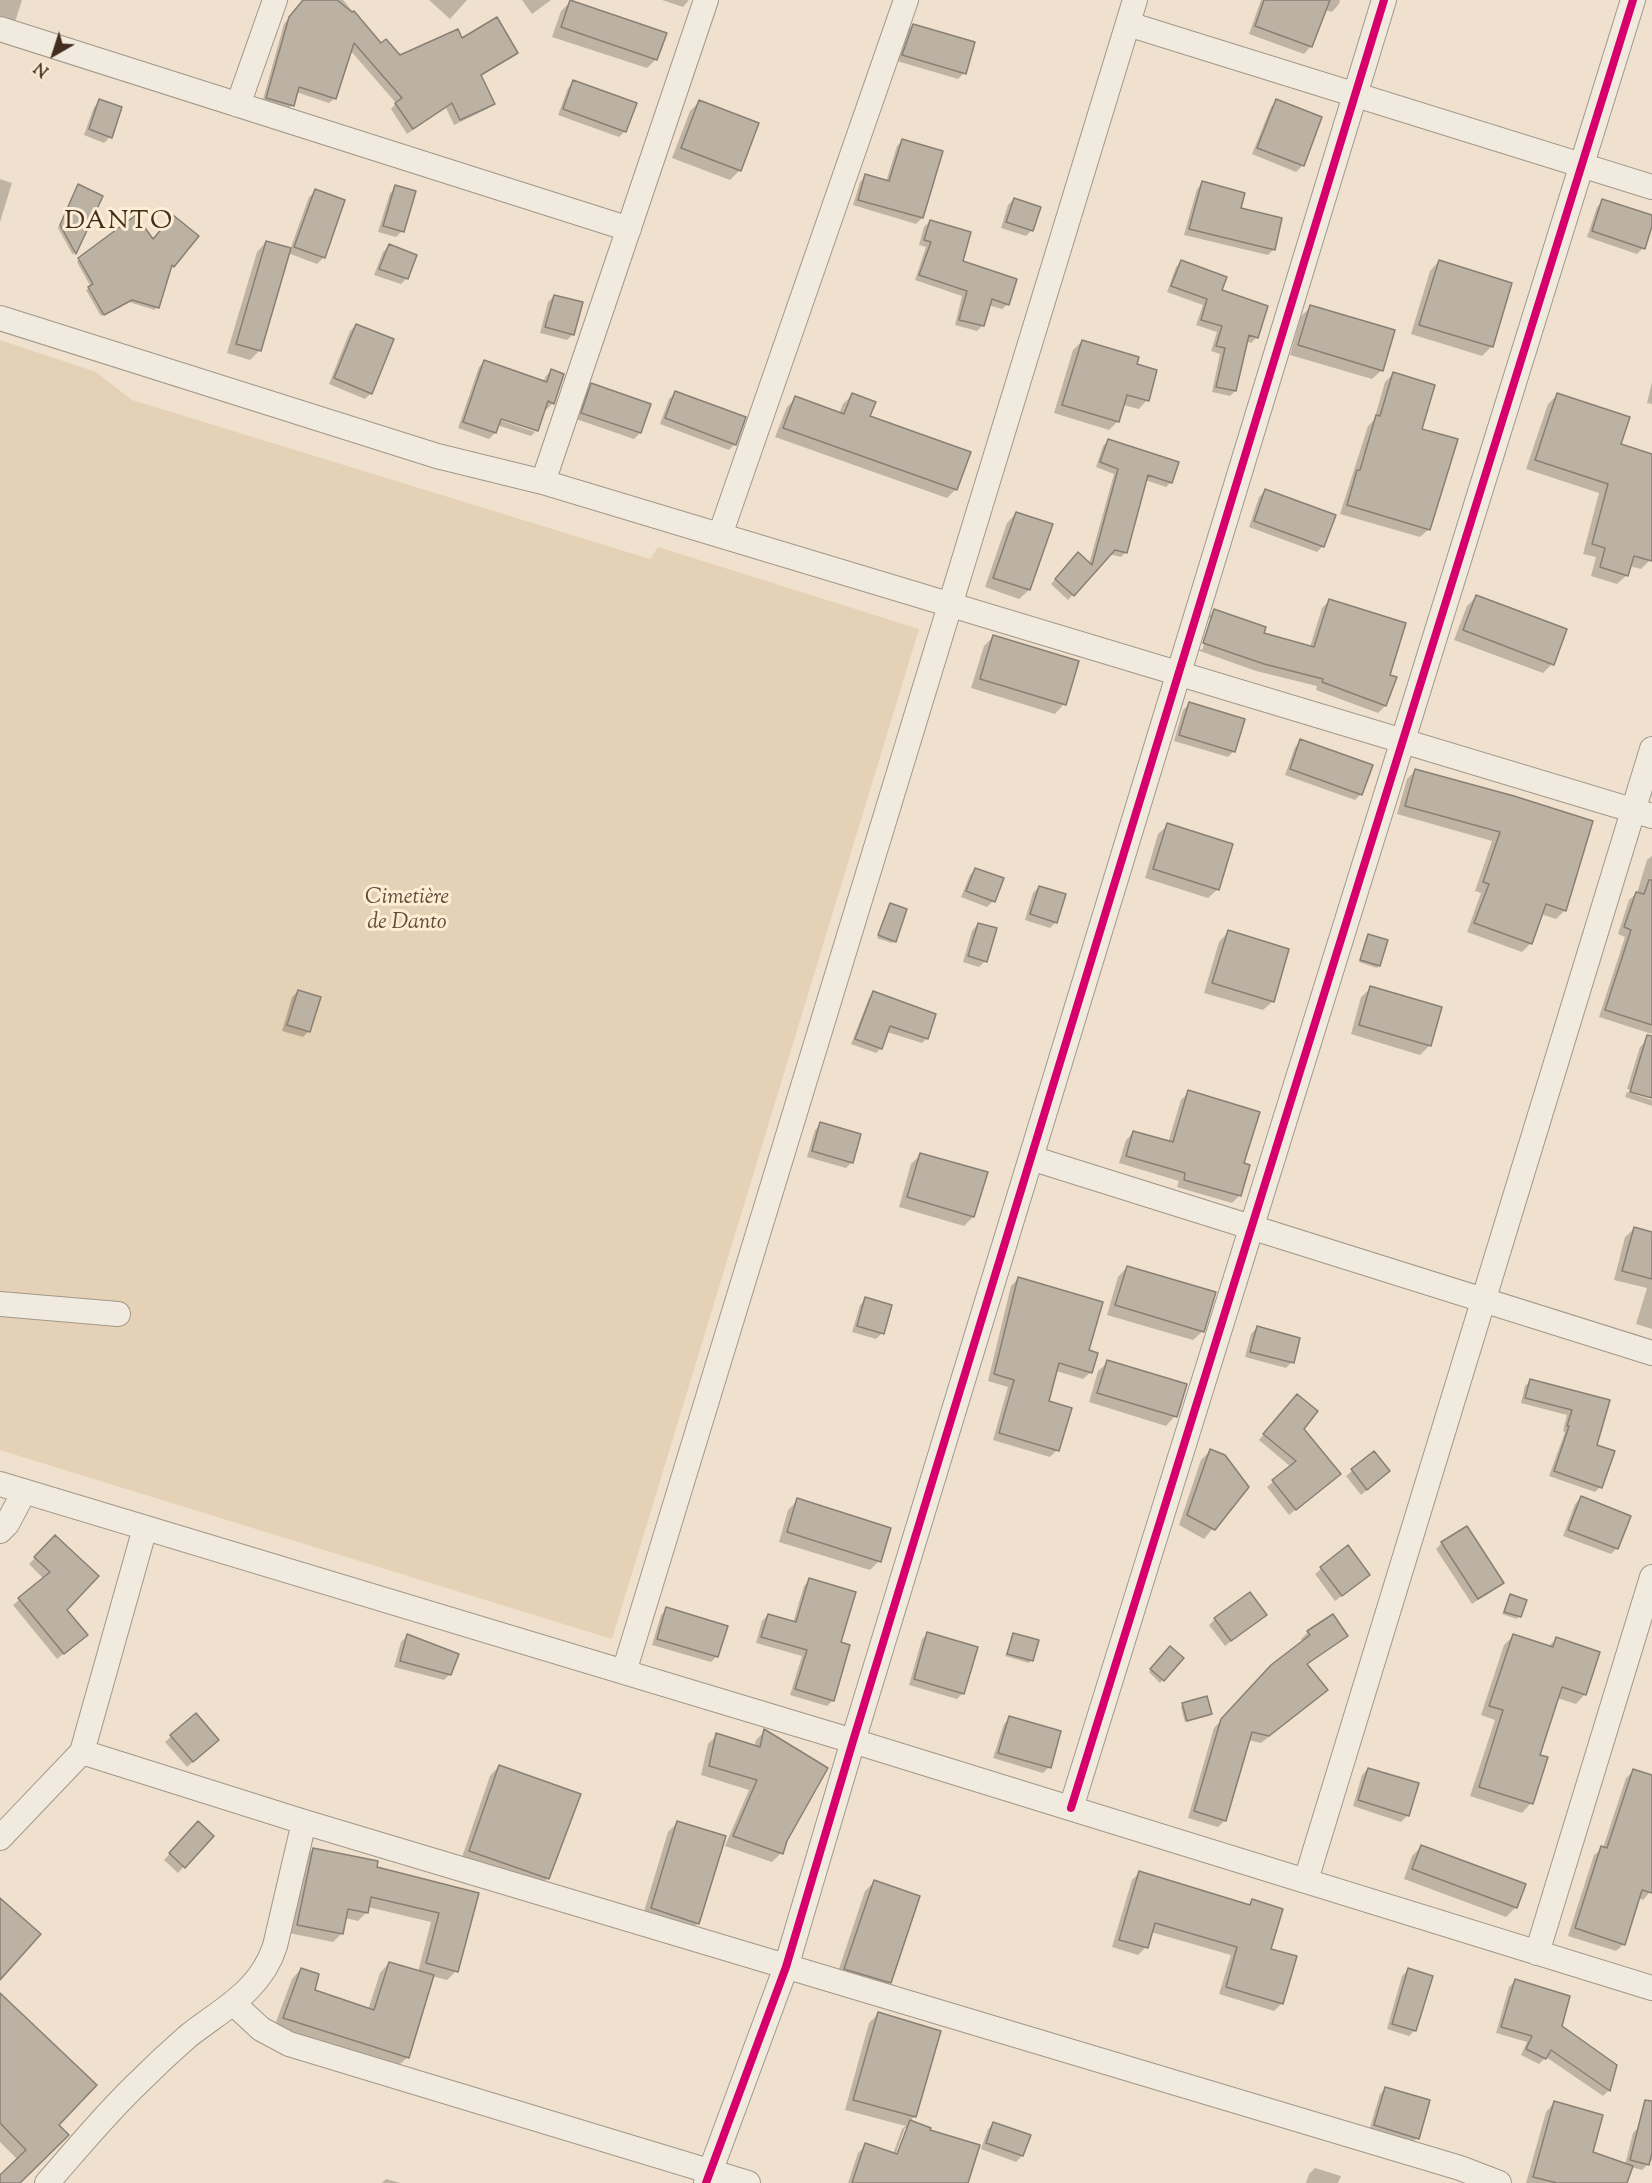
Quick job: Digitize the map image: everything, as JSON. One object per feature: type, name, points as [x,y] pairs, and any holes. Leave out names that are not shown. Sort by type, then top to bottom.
[{"type":"street","points":[[238,105],[275,0]]},
{"type":"street","points":[[543,482],[705,0]]},
{"type":"street","points":[[720,535],[906,0]]},
{"type":"street","points":[[624,1672],[1135,0]]},
{"type":"street","points":[[708,2177],[786,1967],[1384,0]]},
{"type":"street","points":[[1071,1808],[1634,0]]},
{"type":"street","points":[[1128,24],[1652,187]]},
{"type":"street","points":[[0,29],[628,229]]},
{"type":"street","points":[[0,318],[437,456],[543,482],[1643,813]]},
{"type":"street","points":[[1306,1880],[1484,1299],[1643,813],[1652,749]]},
{"type":"street","points":[[1031,1158],[1652,1353]]},
{"type":"street","points":[[0,1304],[118,1314]]},
{"type":"street","points":[[0,1484],[853,1741],[1652,1988]]},
{"type":"street","points":[[0,1531],[8,1524],[24,1492]]},
{"type":"street","points":[[0,1838],[82,1752],[145,1528]]},
{"type":"street","points":[[1537,1953],[1652,1577]]},
{"type":"street","points":[[82,1752],[304,1822],[1448,2165],[1499,2183]]},
{"type":"street","points":[[46,2183],[137,2084],[187,2038],[255,1983],[269,1964],[304,1822]]},
{"type":"street","points":[[233,2003],[261,2029],[289,2044],[708,2177],[748,2183]]},
{"type":"green space","name":"Cimetière de Danto","points":[[0,340],[96,372],[132,400],[650,559],[658,547],[919,629],[612,1639],[0,1450]]},
{"type":"building","points":[[303,0],[337,0],[352,12],[354,11],[381,43],[386,39],[400,55],[458,29],[462,38],[497,17],[518,53],[481,75],[495,104],[460,120],[452,103],[413,129],[395,103],[402,98],[354,43],[336,99],[299,87],[294,106],[266,98],[289,17]]},
{"type":"building","points":[[570,0],[667,33],[657,60],[561,27]]},
{"type":"building","points":[[1264,0],[1330,0],[1312,47],[1255,26]]},
{"type":"building","points":[[913,24],[975,42],[966,74],[902,55]]},
{"type":"building","points":[[573,80],[637,103],[626,132],[563,109]]},
{"type":"building","points":[[99,99],[122,107],[112,138],[89,129]]},
{"type":"building","points":[[1276,99],[1322,117],[1304,166],[1257,148]]},
{"type":"building","points":[[699,100],[759,123],[741,171],[681,148]]},
{"type":"building","points":[[902,139],[943,151],[923,218],[858,200],[865,174],[889,181]]},
{"type":"building","points":[[1202,181],[1245,193],[1241,208],[1282,218],[1275,250],[1189,229]]},
{"type":"building","points":[[78,184],[103,196],[76,254],[60,225]]},
{"type":"building","points":[[395,185],[416,191],[404,232],[383,226]]},
{"type":"building","points":[[315,189],[345,200],[325,258],[294,247]]},
{"type":"building","points":[[1014,198],[1041,207],[1033,231],[1006,222]]},
{"type":"building","points":[[1602,199],[1652,215],[1652,226],[1645,249],[1592,231]]},
{"type":"building","points":[[136,215],[153,239],[173,215],[199,236],[174,267],[172,265],[159,308],[132,300],[104,315],[88,287],[93,284],[78,258]]},
{"type":"building","points":[[930,220],[971,232],[963,261],[1017,279],[1009,305],[992,299],[984,326],[959,320],[967,291],[919,275],[931,242],[924,240]]},
{"type":"building","points":[[266,241],[291,248],[261,351],[236,344]]},
{"type":"building","points":[[389,244],[417,255],[408,279],[379,269]]},
{"type":"building","points":[[1181,260],[1227,277],[1222,290],[1268,306],[1258,338],[1249,335],[1236,391],[1216,387],[1225,348],[1216,346],[1222,326],[1201,320],[1207,299],[1171,286]]},
{"type":"building","points":[[1439,260],[1512,283],[1493,347],[1419,325]]},
{"type":"building","points":[[554,295],[583,302],[574,335],[545,327]]},
{"type":"building","points":[[1310,305],[1395,330],[1383,371],[1298,345]]},
{"type":"building","points":[[356,324],[394,339],[372,394],[334,378]]},
{"type":"building","points":[[1082,340],[1139,357],[1137,364],[1157,370],[1149,401],[1127,395],[1119,422],[1062,405]]},
{"type":"building","points":[[484,360],[547,382],[551,369],[564,374],[554,404],[548,401],[538,431],[501,419],[496,433],[463,422]]},
{"type":"building","points":[[1393,372],[1435,385],[1422,429],[1458,439],[1430,530],[1347,505],[1376,415],[1380,416]]},
{"type":"building","points":[[591,383],[651,404],[641,433],[581,413]]},
{"type":"building","points":[[675,391],[746,417],[736,445],[665,418]]},
{"type":"building","points":[[852,393],[876,402],[870,416],[971,452],[957,490],[783,428],[795,396],[844,414]]},
{"type":"building","points":[[1557,393],[1630,417],[1621,444],[1652,454],[1652,561],[1634,556],[1628,576],[1600,567],[1605,548],[1592,544],[1608,484],[1535,460]]},
{"type":"building","points":[[1108,439],[1179,462],[1172,483],[1148,475],[1127,553],[1115,550],[1074,596],[1055,579],[1078,552],[1092,565],[1118,469],[1100,462]]},
{"type":"building","points":[[1265,489],[1336,515],[1324,547],[1254,521]]},
{"type":"building","points":[[1016,512],[1053,524],[1030,590],[993,578]]},
{"type":"building","points":[[1476,595],[1567,629],[1554,665],[1463,630]]},
{"type":"building","points":[[1329,599],[1406,623],[1390,675],[1397,677],[1386,706],[1322,682],[1323,679],[1264,664],[1203,643],[1214,609],[1266,627],[1264,633],[1314,647]]},
{"type":"building","points":[[993,635],[1079,661],[1066,705],[980,679]]},
{"type":"building","points":[[1189,702],[1245,719],[1235,752],[1179,735]]},
{"type":"building","points":[[1300,739],[1373,765],[1362,795],[1290,769]]},
{"type":"building","points":[[1415,769],[1514,796],[1593,821],[1566,911],[1546,904],[1532,944],[1474,923],[1489,884],[1483,882],[1500,832],[1405,806]]},
{"type":"building","points":[[1167,823],[1233,844],[1219,890],[1153,869]]},
{"type":"building","points":[[975,868],[1004,878],[995,902],[966,891]]},
{"type":"building","points":[[1649,880],[1652,880],[1652,1025],[1605,1010],[1631,930],[1624,927],[1636,892],[1644,894]]},
{"type":"building","points":[[1039,886],[1066,894],[1057,923],[1030,914]]},
{"type":"building","points":[[890,903],[907,909],[896,942],[878,935]]},
{"type":"building","points":[[978,923],[997,928],[987,962],[968,956]]},
{"type":"building","points":[[1228,930],[1289,949],[1274,1002],[1212,983]]},
{"type":"building","points":[[1368,934],[1388,940],[1380,966],[1360,960]]},
{"type":"building","points":[[1370,986],[1442,1007],[1431,1046],[1359,1025]]},
{"type":"building","points":[[298,990],[321,997],[310,1032],[287,1025]]},
{"type":"building","points":[[873,991],[936,1014],[928,1039],[890,1026],[882,1049],[855,1039]]},
{"type":"building","points":[[1647,1035],[1652,1036],[1652,1098],[1630,1092]]},
{"type":"building","points":[[1188,1090],[1260,1112],[1244,1163],[1250,1165],[1241,1196],[1184,1180],[1185,1173],[1126,1156],[1133,1131],[1173,1142]]},
{"type":"building","points":[[820,1122],[861,1134],[853,1163],[812,1151]]},
{"type":"building","points":[[920,1153],[988,1172],[974,1217],[907,1197]]},
{"type":"building","points":[[1634,1227],[1652,1232],[1652,1279],[1622,1271]]},
{"type":"building","points":[[1127,1266],[1216,1292],[1204,1332],[1115,1305]]},
{"type":"building","points":[[1018,1277],[1103,1302],[1089,1350],[1098,1353],[1092,1373],[1059,1363],[1049,1401],[1072,1408],[1059,1451],[999,1433],[1014,1380],[994,1374]]},
{"type":"building","points":[[865,1297],[892,1305],[884,1334],[857,1326]]},
{"type":"building","points":[[1257,1326],[1300,1338],[1294,1363],[1250,1352]]},
{"type":"building","points":[[1107,1360],[1187,1384],[1177,1417],[1097,1393]]},
{"type":"building","points":[[1530,1379],[1610,1400],[1597,1445],[1615,1451],[1602,1488],[1554,1471],[1572,1410],[1525,1398]]},
{"type":"building","points":[[1297,1394],[1318,1411],[1304,1429],[1341,1474],[1296,1510],[1272,1480],[1296,1461],[1263,1434]]},
{"type":"building","points":[[1210,1449],[1225,1455],[1249,1487],[1215,1530],[1187,1515]]},
{"type":"building","points":[[1374,1451],[1390,1471],[1367,1490],[1351,1469]]},
{"type":"building","points":[[1581,1496],[1631,1516],[1618,1549],[1568,1530]]},
{"type":"building","points":[[797,1498],[891,1528],[881,1562],[787,1532]]},
{"type":"building","points":[[1467,1526],[1504,1583],[1478,1599],[1441,1542]]},
{"type":"building","points":[[55,1535],[99,1576],[67,1610],[88,1635],[64,1654],[18,1598],[50,1572],[34,1557]]},
{"type":"building","points":[[1348,1545],[1370,1575],[1342,1596],[1320,1567]]},
{"type":"building","points":[[809,1578],[856,1592],[841,1642],[850,1645],[834,1701],[795,1689],[807,1650],[761,1637],[768,1614],[796,1622]]},
{"type":"building","points":[[1250,1592],[1267,1615],[1231,1641],[1214,1618]]},
{"type":"building","points":[[1510,1594],[1527,1600],[1521,1617],[1504,1612]]},
{"type":"building","points":[[666,1607],[728,1626],[718,1657],[657,1639]]},
{"type":"building","points":[[1333,1614],[1348,1636],[1307,1664],[1328,1690],[1269,1736],[1252,1732],[1226,1821],[1194,1811],[1221,1719],[1271,1665],[1310,1635],[1307,1631]]},
{"type":"building","points":[[927,1632],[978,1647],[964,1694],[914,1679]]},
{"type":"building","points":[[1013,1633],[1039,1640],[1033,1661],[1007,1654]]},
{"type":"building","points":[[407,1634],[459,1654],[451,1675],[400,1661]]},
{"type":"building","points":[[1513,1634],[1553,1647],[1556,1637],[1600,1652],[1586,1695],[1562,1687],[1540,1755],[1548,1757],[1533,1804],[1479,1787],[1503,1710],[1489,1706]]},
{"type":"building","points":[[1170,1646],[1184,1658],[1164,1681],[1150,1669]]},
{"type":"building","points":[[1207,1696],[1212,1714],[1187,1721],[1182,1703]]},
{"type":"building","points":[[196,1713],[219,1740],[193,1762],[170,1735]]},
{"type":"building","points":[[1009,1716],[1061,1731],[1051,1768],[998,1753]]},
{"type":"building","points":[[764,1729],[828,1768],[787,1841],[783,1854],[733,1836],[757,1780],[709,1766],[716,1733],[760,1747]]},
{"type":"building","points":[[499,1765],[581,1794],[549,1879],[469,1851]]},
{"type":"building","points":[[1368,1768],[1419,1783],[1409,1816],[1358,1800]]},
{"type":"building","points":[[1633,1769],[1652,1775],[1652,1893],[1642,1890],[1625,1945],[1575,1928],[1601,1846],[1607,1848]]},
{"type":"building","points":[[198,1821],[214,1836],[185,1868],[169,1853]]},
{"type":"building","points":[[677,1821],[726,1836],[699,1924],[651,1908]]},
{"type":"building","points":[[1421,1845],[1526,1884],[1517,1908],[1412,1869]]},
{"type":"building","points":[[313,1848],[378,1861],[377,1867],[479,1893],[458,1972],[426,1963],[439,1913],[371,1897],[368,1913],[348,1909],[343,1934],[297,1925]]},
{"type":"building","points":[[1139,1871],[1250,1905],[1252,1899],[1283,1909],[1271,1949],[1297,1956],[1283,2004],[1226,1987],[1237,1947],[1155,1923],[1148,1948],[1119,1940]]},
{"type":"building","points":[[874,1880],[920,1896],[891,1983],[844,1969]]},
{"type":"building","points":[[0,1898],[41,1934],[0,1980]]},
{"type":"building","points":[[389,1962],[434,1975],[409,2058],[283,2018],[301,1968],[319,1974],[315,1990],[374,2010]]},
{"type":"building","points":[[1408,1968],[1433,1976],[1416,2031],[1392,2024]]},
{"type":"building","points":[[1515,1979],[1570,1996],[1562,2026],[1617,2065],[1610,2091],[1551,2050],[1546,2059],[1526,2049],[1532,2036],[1501,2027]]},
{"type":"building","points":[[0,1993],[97,2085],[59,2125],[69,2135],[20,2183],[0,2183],[0,2175],[26,2150],[0,2123]]},
{"type":"building","points":[[878,2012],[941,2031],[916,2117],[853,2100]]},
{"type":"building","points":[[1385,2087],[1430,2100],[1419,2139],[1374,2125]]},
{"type":"building","points":[[1645,2100],[1652,2101],[1652,2153],[1649,2165],[1630,2160]]},
{"type":"building","points":[[1554,2101],[1603,2115],[1593,2152],[1633,2166],[1627,2183],[1557,2183],[1533,2177]]},
{"type":"building","points":[[910,2120],[931,2128],[930,2130],[980,2145],[968,2183],[852,2183],[865,2143],[897,2154]]},
{"type":"building","points":[[993,2122],[1031,2135],[1023,2156],[986,2143]]},
{"type":"cycle path","points":[[706,2183],[786,1967],[1384,0]]},
{"type":"cycle path","points":[[1071,1808],[1633,0]]},
{"type":"district","name":"DANTO","points":[[119,224]]}]
